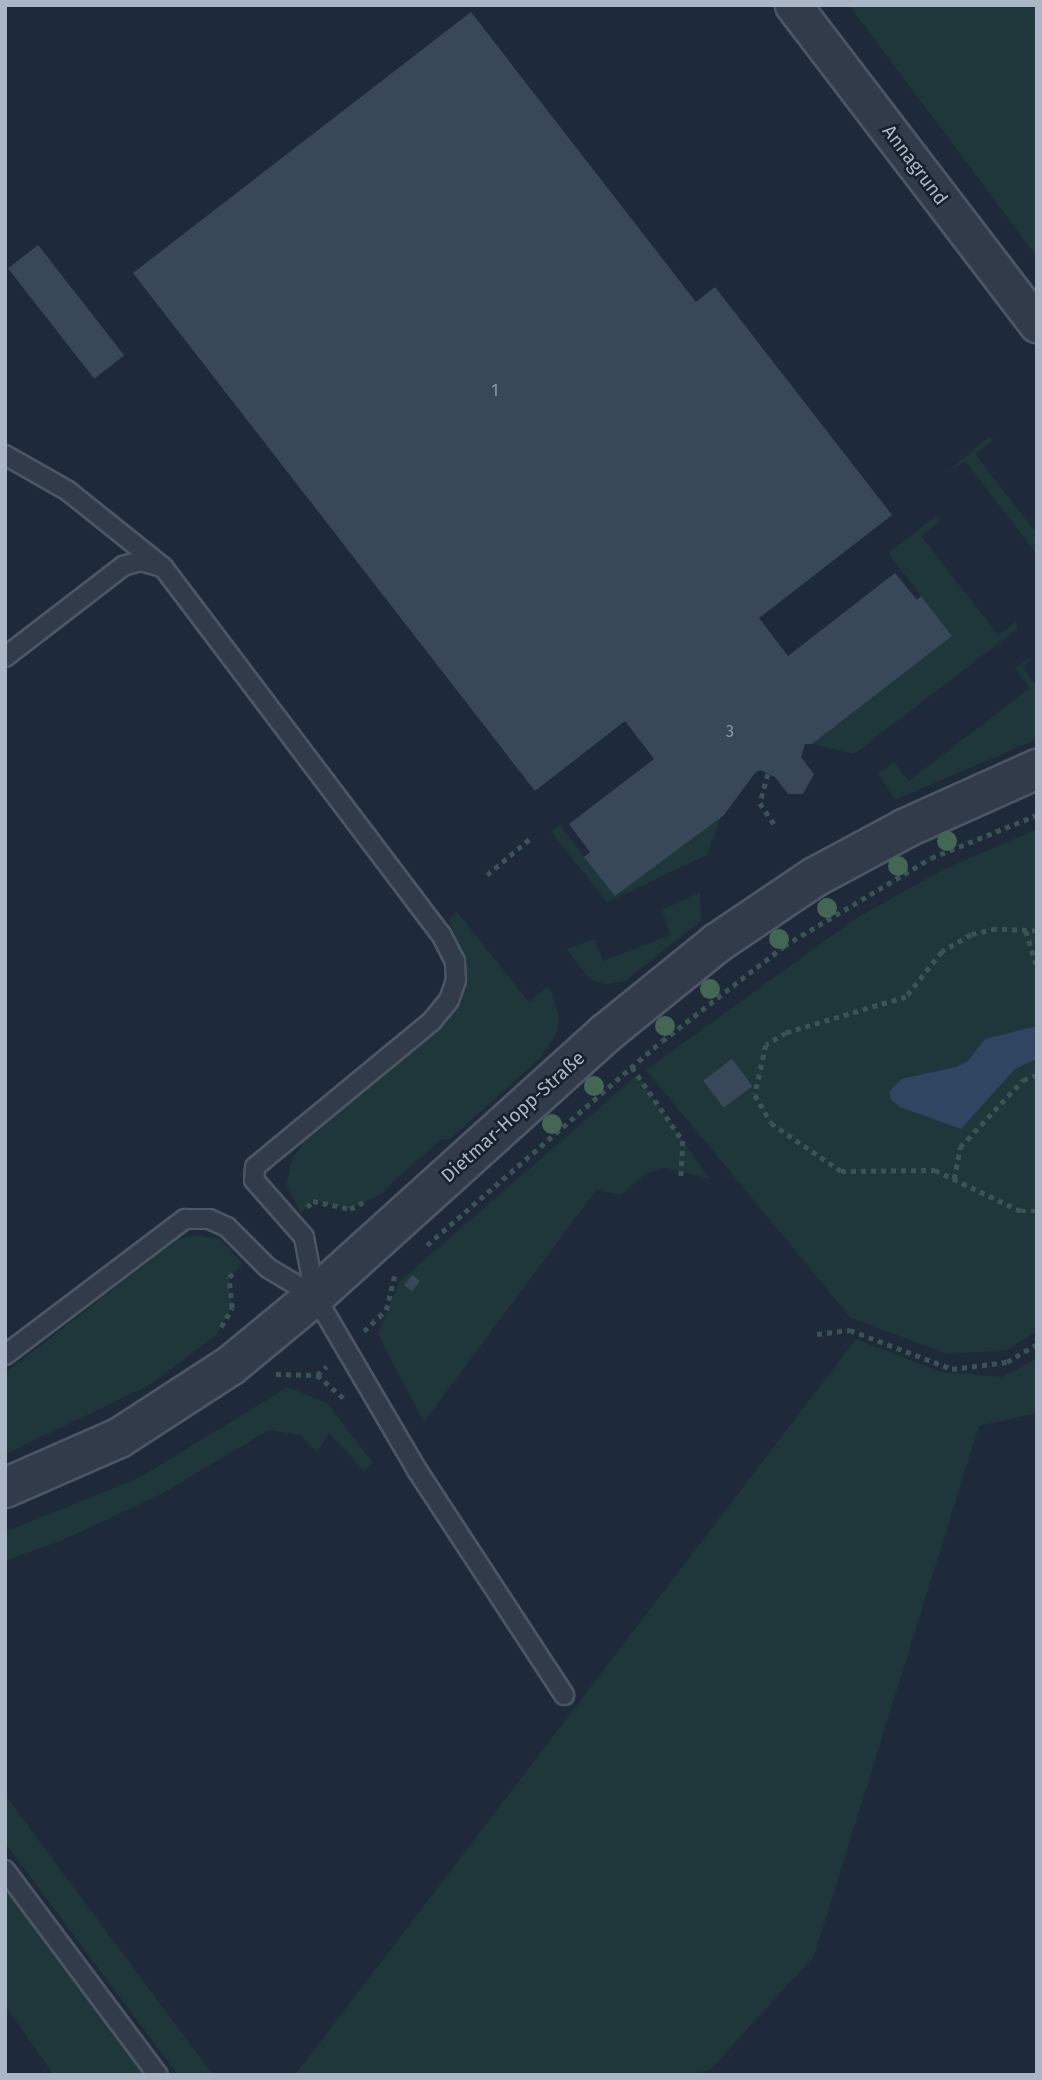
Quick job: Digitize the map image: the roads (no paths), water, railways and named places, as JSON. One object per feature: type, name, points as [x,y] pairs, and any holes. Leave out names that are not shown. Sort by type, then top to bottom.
[{"type":"street","name":"Annagrund","points":[[793,5],[1037,324]]},
{"type":"street","name":"Dietmar-Hopp-Straße","points":[[5,1488],[86,1454],[174,1406],[315,1296],[606,1033],[717,943],[814,877],[894,834],[1037,769]]},
{"type":"lane","points":[[5,455],[68,491],[163,567],[441,934],[455,962],[456,980],[449,1000],[432,1021],[254,1167],[254,1180],[265,1196],[304,1237],[315,1296],[424,1481],[564,1695]]},
{"type":"lane","points":[[5,657],[123,566],[141,561],[163,567]]},
{"type":"lane","points":[[5,1355],[185,1219],[209,1219],[226,1227],[268,1268],[315,1296]]},
{"type":"lane","points":[[5,1870],[158,2075]]},
{"type":"water","points":[[1037,1026],[1037,1059],[1015,1069],[961,1129],[900,1107],[891,1099],[889,1092],[901,1079],[956,1067],[968,1061],[985,1039]]}]
